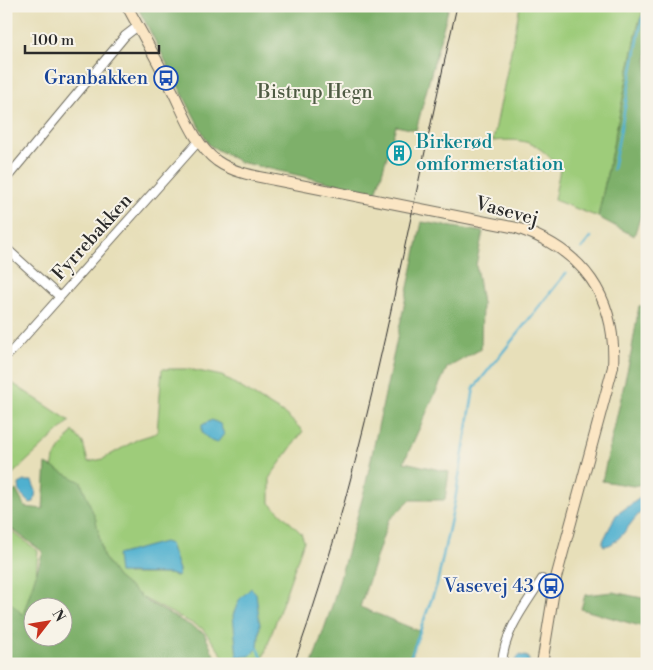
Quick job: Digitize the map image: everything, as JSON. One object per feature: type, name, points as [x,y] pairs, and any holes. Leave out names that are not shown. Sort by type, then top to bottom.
[{"type":"street","name":"Vasevej","points":[[127,6],[198,142],[218,161],[239,172],[280,182],[507,226],[535,234],[549,241],[573,258],[593,281],[611,323],[613,367],[556,578],[542,664]]},
{"type":"street","points":[[6,179],[125,36],[138,26]]},
{"type":"street","name":"Fyrrebakken","points":[[10,354],[198,142]]},
{"type":"street","points":[[6,248],[60,297]]},
{"type":"street","points":[[502,664],[506,639],[512,625],[542,579]]},
{"type":"green space","name":"Bistrup Hegn","points":[[137,6],[449,6],[416,130],[396,126],[376,193],[240,162],[209,145]]},
{"type":"green space","points":[[520,6],[645,6],[639,22],[598,217],[554,200],[560,169],[538,147],[523,141],[493,141]]},
{"type":"green space","points":[[647,10],[647,207],[643,209],[634,236],[598,217],[639,22]]},
{"type":"green space","points":[[422,222],[483,232],[476,265],[482,304],[481,349],[447,368],[404,462],[449,472],[445,500],[410,500],[388,521],[360,607],[419,631],[410,664],[312,664],[333,603],[364,492]]},
{"type":"green space","points":[[647,305],[647,483],[633,486],[602,481],[631,354],[639,306]]},
{"type":"green space","points":[[162,369],[188,369],[222,376],[286,415],[303,431],[270,477],[270,503],[301,533],[304,541],[261,664],[229,664],[203,629],[86,569],[47,500],[54,458],[73,431],[83,443],[88,462],[103,459],[138,439],[157,433]],"holes":[[[174,559],[179,570],[178,577],[170,574],[127,574]]]},
{"type":"green space","points":[[6,379],[70,421],[6,480]]},
{"type":"green space","points":[[46,464],[81,482],[96,520],[103,556],[117,577],[148,602],[204,633],[218,664],[6,664],[6,598],[22,614],[22,648],[72,648],[72,598],[28,598],[43,552],[6,525],[6,497],[16,490],[25,507],[43,509]]},
{"type":"green space","points":[[6,527],[38,551],[34,598],[22,598],[22,648],[72,648],[72,644],[91,655],[6,664]]},
{"type":"green space","points":[[613,592],[647,599],[647,628],[581,609],[585,595]]},
{"type":"water","points":[[212,420],[220,424],[224,434],[217,443],[211,441],[202,433],[202,425]]},
{"type":"water","points":[[25,481],[32,481],[36,491],[34,502],[30,503],[20,493],[19,484]]},
{"type":"water","points":[[647,493],[647,508],[636,517],[616,541],[604,546],[602,543],[616,515]]},
{"type":"water","points":[[164,542],[170,544],[179,570],[178,577],[170,574],[119,573],[117,555]]},
{"type":"water","points":[[251,588],[256,593],[260,625],[258,648],[250,656],[237,657],[233,615],[239,600]]},
{"type":"water","points":[[519,655],[528,657],[530,664],[513,664]]},
{"type":"waterway","points":[[613,169],[642,19],[647,11]]},
{"type":"waterway","points":[[582,248],[591,237]]},
{"type":"waterway","points":[[408,664],[437,584],[455,500],[474,388],[566,273]]},
{"type":"waterway","points":[[258,648],[264,664]]},
{"type":"tram line","points":[[294,664],[321,584],[366,420],[457,6]]},
{"type":"place","name":"Granbakken","points":[[166,78]]},
{"type":"place","name":"Birkerød omformerstation","points":[[399,153]]},
{"type":"place","name":"Vasevej 43","points":[[551,586]]}]
